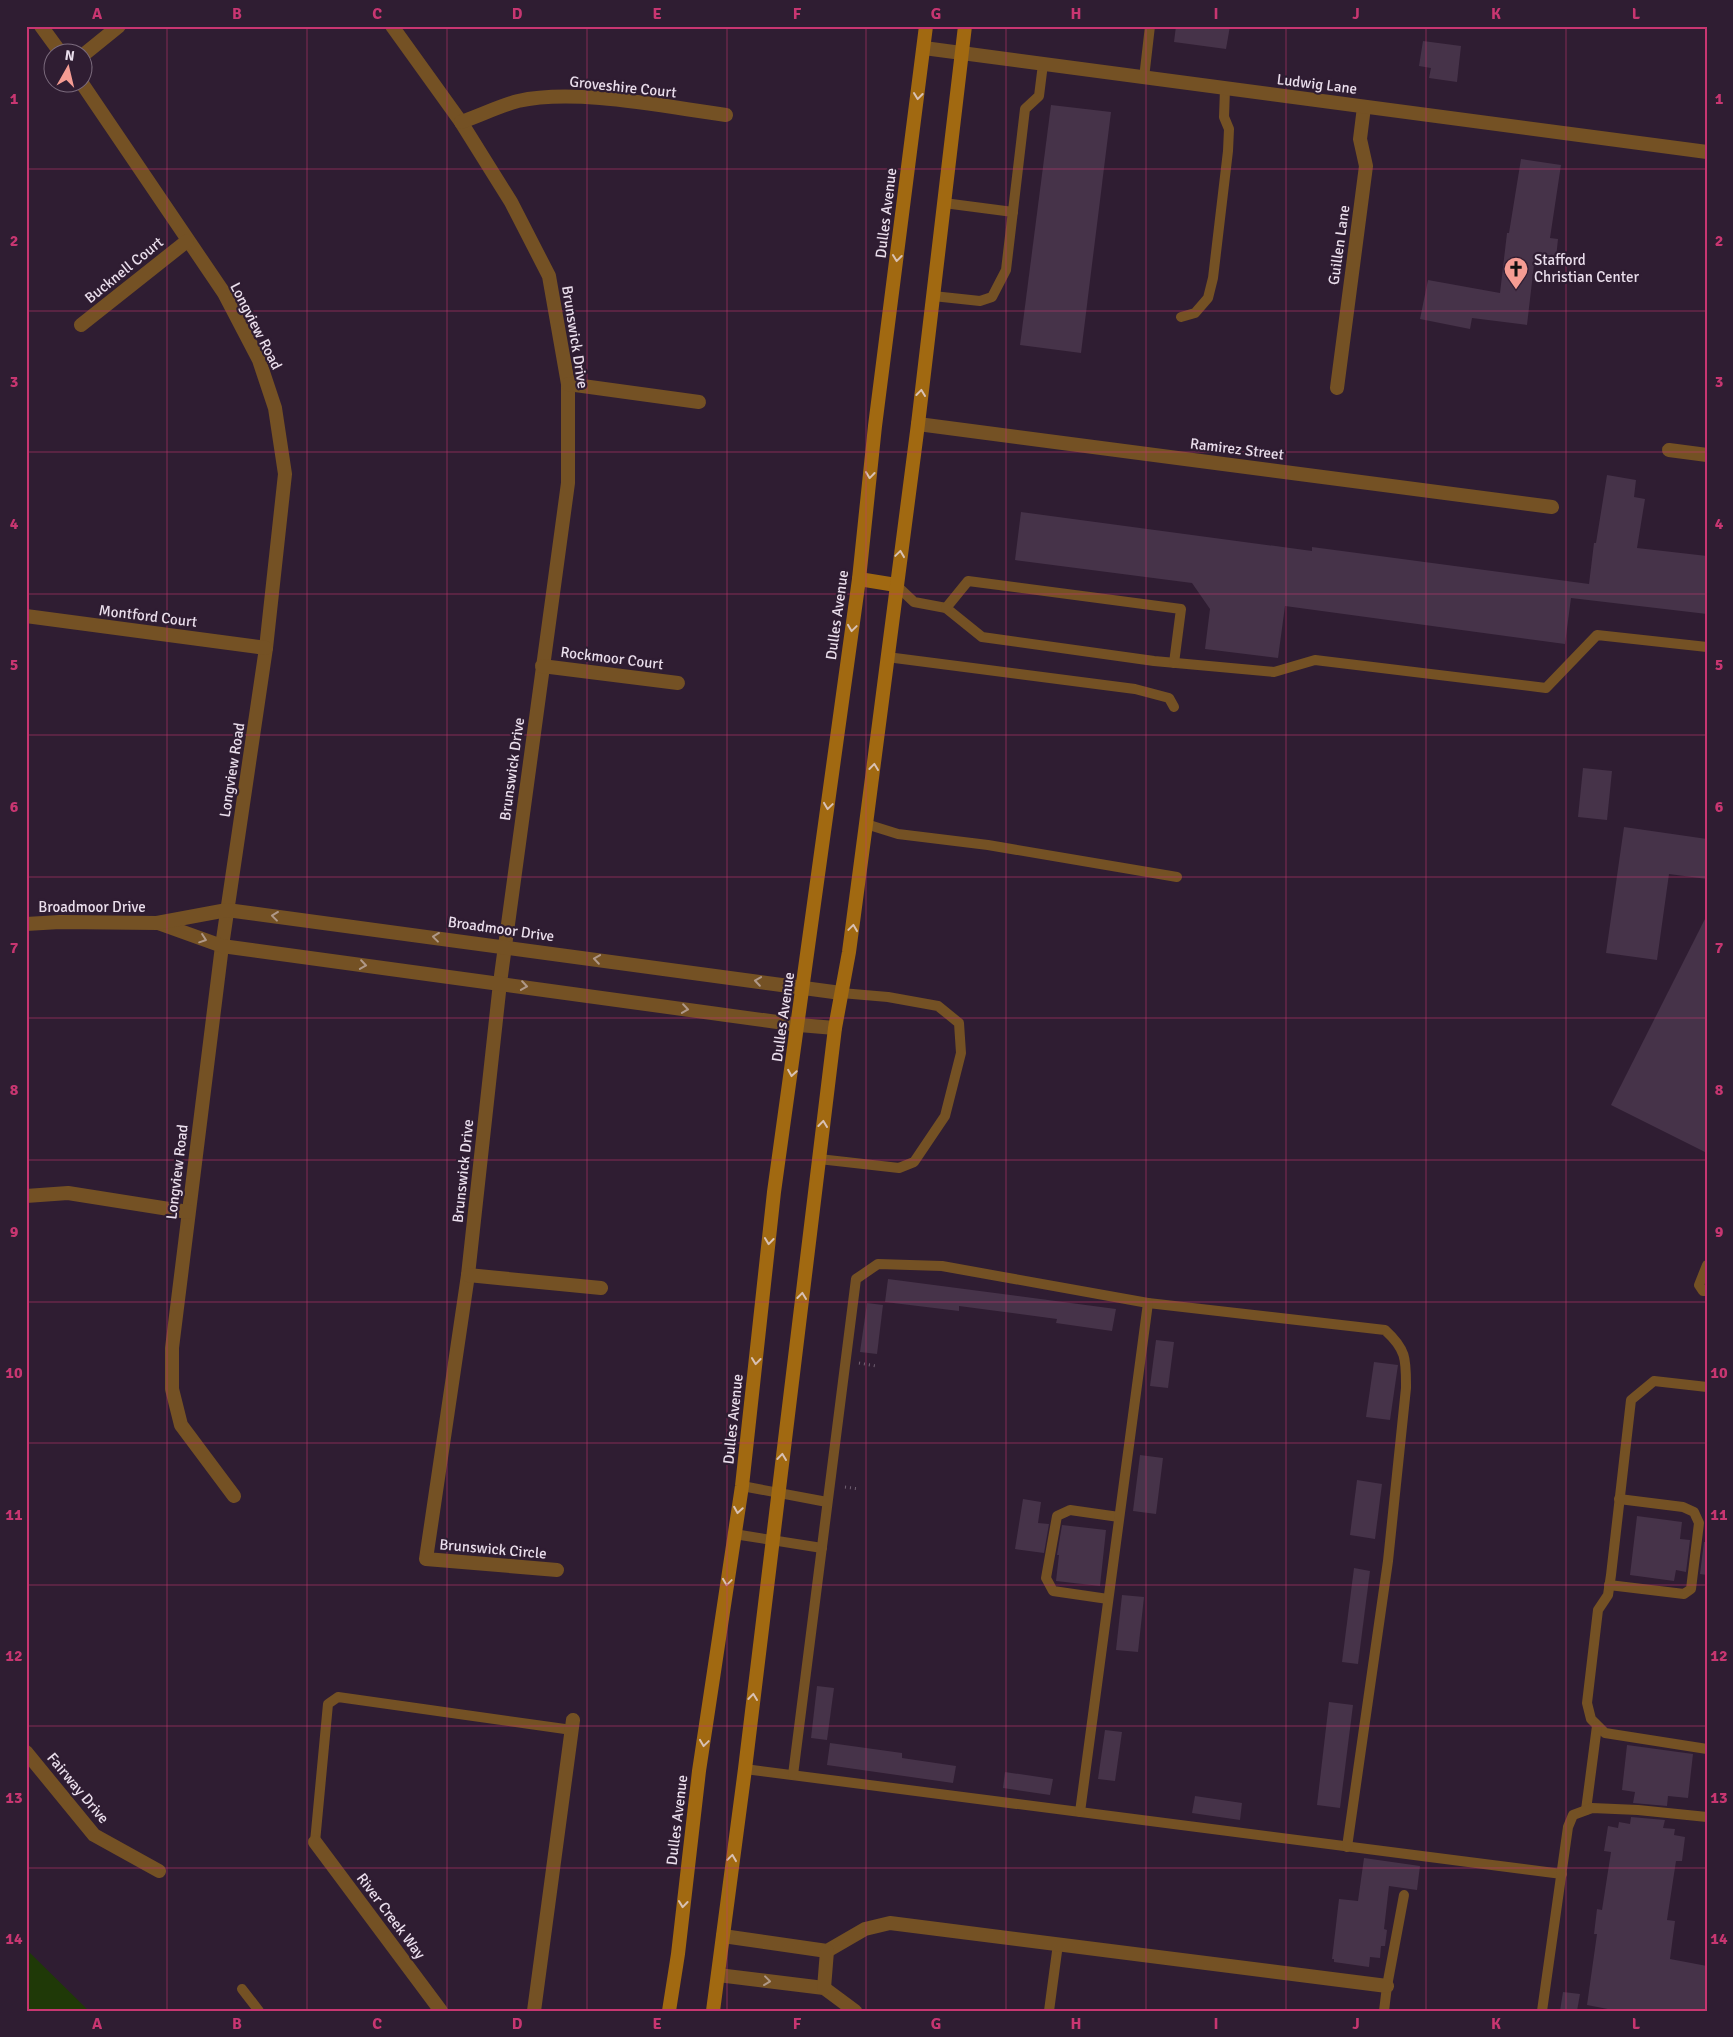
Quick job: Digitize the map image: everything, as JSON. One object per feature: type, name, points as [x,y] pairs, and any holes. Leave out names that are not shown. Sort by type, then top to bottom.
[{"type":"main road","name":"Dulles Avenue","points":[[669,2011],[678,1954],[700,1771],[742,1486],[774,1192],[799,1025],[859,580],[875,426],[926,26]]},
{"type":"main road","points":[[713,2011],[745,1768],[835,1028],[849,952],[918,424],[965,26]]},
{"type":"main road","points":[[859,580],[896,585]]},
{"type":"street","points":[[41,26],[53,42]]},
{"type":"street","points":[[92,48],[119,26]]},
{"type":"street","name":"Brunswick Drive","points":[[392,26],[460,122],[512,202],[549,276],[568,384],[568,483],[500,983],[468,1275],[426,1559]]},
{"type":"street","name":"Ludwig Lane","points":[[924,48],[1707,152]]},
{"type":"street","name":"Longview Road","points":[[88,92],[224,293],[259,360],[275,408],[285,474],[266,648],[222,946],[172,1348],[172,1389],[181,1425],[234,1496]]},
{"type":"street","name":"Groveshire Court","points":[[460,122],[518,101],[560,97],[605,99],[726,115]]},
{"type":"street","name":"Guillen Lane","points":[[1337,388],[1366,166],[1360,139],[1364,107]]},
{"type":"street","name":"Bucknell Court","points":[[81,325],[187,241]]},
{"type":"street","points":[[568,384],[699,402]]},
{"type":"street","name":"Ramirez Street","points":[[918,424],[1552,507]]},
{"type":"street","points":[[1669,450],[1707,455]]},
{"type":"street","name":"Montford Court","points":[[26,616],[266,648]]},
{"type":"street","name":"Rockmoor Court","points":[[542,666],[678,683]]},
{"type":"street","name":"Broadmoor Drive","points":[[26,924],[60,922],[157,923],[227,910],[505,946],[841,993]]},
{"type":"street","name":"Broadmoor Drive","points":[[157,923],[222,946],[799,1025],[835,1028]]},
{"type":"street","points":[[26,1196],[68,1193],[188,1212]]},
{"type":"street","points":[[468,1275],[600,1288]]},
{"type":"street","name":"Brunswick Circle","points":[[426,1559],[557,1570]]},
{"type":"street","points":[[534,2011],[573,1725]]},
{"type":"street","name":"Fairway Drive","points":[[26,1752],[94,1835],[159,1871]]},
{"type":"street","name":"River Creek Way","points":[[315,1842],[441,2011]]},
{"type":"street","points":[[723,1936],[827,1951],[865,1929],[890,1923],[1387,1986]]},
{"type":"street","points":[[824,1988],[827,1951]]},
{"type":"street","points":[[718,1975],[824,1988],[855,2011]]},
{"type":"lane","points":[[1144,78],[1150,26]]},
{"type":"lane","points":[[933,296],[980,301],[992,297],[1006,270],[1025,109],[1039,96],[1044,64]]},
{"type":"lane","points":[[1182,318],[1195,313],[1208,298],[1213,278],[1228,151],[1229,129],[1224,117],[1225,89]]},
{"type":"lane","points":[[944,203],[1013,212]]},
{"type":"lane","points":[[946,608],[968,580],[1181,609],[1174,663]]},
{"type":"lane","points":[[896,585],[914,602],[946,608],[982,637],[1174,663],[1274,672],[1315,660],[1546,688],[1597,635],[1707,647]]},
{"type":"lane","points":[[887,657],[1135,689],[1169,698],[1174,707]]},
{"type":"lane","points":[[866,824],[898,834],[988,845],[1177,877]]},
{"type":"lane","points":[[819,1159],[899,1168],[914,1162],[946,1116],[961,1053],[958,1023],[938,1006],[888,997],[841,993]]},
{"type":"lane","points":[[793,1775],[856,1280],[878,1264],[942,1266],[1148,1304],[1385,1330],[1397,1341],[1406,1360],[1406,1388],[1388,1561],[1347,1846]]},
{"type":"lane","points":[[1707,1265],[1699,1285],[1703,1291],[1707,1291]]},
{"type":"lane","points":[[1080,1812],[1148,1304]]},
{"type":"lane","points":[[1707,1387],[1654,1381],[1631,1400],[1608,1595],[1598,1610],[1587,1703],[1591,1719],[1605,1733],[1707,1750]]},
{"type":"lane","points":[[742,1486],[827,1502]]},
{"type":"lane","points":[[1609,1585],[1684,1594],[1692,1589],[1699,1523],[1694,1512],[1683,1507],[1619,1499]]},
{"type":"lane","points":[[1108,1599],[1053,1591],[1046,1578],[1057,1516],[1070,1510],[1120,1517]]},
{"type":"lane","points":[[734,1534],[822,1548]]},
{"type":"lane","points":[[315,1842],[328,1704],[338,1697],[573,1725]]},
{"type":"lane","points":[[1586,1810],[1597,1726]]},
{"type":"lane","points":[[745,1768],[1562,1874]]},
{"type":"lane","points":[[1542,2011],[1568,1827],[1573,1815],[1592,1808],[1638,1810],[1707,1817]]},
{"type":"lane","points":[[1384,2011],[1404,1895]]},
{"type":"lane","points":[[1049,2011],[1058,1944]]},
{"type":"lane","points":[[242,1989],[259,2011]]},
{"type":"green space","points":[[26,1949],[89,2011],[26,2011]]},
{"type":"building","points":[[1176,26],[1230,26],[1226,49],[1174,42]]},
{"type":"building","points":[[1423,41],[1461,46],[1457,82],[1429,78],[1431,68],[1419,66]]},
{"type":"building","points":[[1051,105],[1111,112],[1081,353],[1020,345]]},
{"type":"building","points":[[1521,159],[1561,165],[1550,238],[1558,239],[1556,258],[1535,256],[1527,325],[1472,318],[1470,329],[1420,319],[1428,280],[1500,293],[1507,233],[1509,233]]},
{"type":"building","points":[[1607,475],[1636,480],[1634,497],[1645,499],[1637,548],[1707,556],[1707,614],[1571,598],[1565,644],[1285,606],[1278,658],[1205,649],[1210,609],[1192,583],[1015,560],[1021,512],[1312,551],[1312,547],[1589,584],[1594,543],[1596,543]]},
{"type":"building","points":[[1583,768],[1612,771],[1607,820],[1578,817]]},
{"type":"building","points":[[1624,827],[1707,839],[1707,879],[1669,874],[1657,960],[1606,953]]},
{"type":"building","points":[[1707,915],[1707,1153],[1611,1105]]},
{"type":"building","points":[[888,1279],[1116,1309],[1112,1331],[1056,1323],[1057,1319],[959,1306],[959,1311],[885,1302]]},
{"type":"building","points":[[867,1303],[883,1305],[877,1354],[860,1352]]},
{"type":"building","points":[[1156,1340],[1174,1342],[1168,1388],[1150,1386]]},
{"type":"building","points":[[1374,1362],[1398,1365],[1390,1420],[1366,1417]]},
{"type":"building","points":[[1140,1455],[1163,1458],[1156,1514],[1133,1511]]},
{"type":"building","points":[[1357,1480],[1382,1484],[1375,1539],[1350,1535]]},
{"type":"building","points":[[1023,1499],[1041,1502],[1038,1523],[1049,1524],[1044,1553],[1015,1549]]},
{"type":"building","points":[[1637,1516],[1682,1522],[1680,1539],[1690,1540],[1686,1572],[1676,1570],[1674,1581],[1630,1575]]},
{"type":"building","points":[[1062,1525],[1106,1530],[1100,1586],[1056,1581],[1059,1555],[1057,1555]]},
{"type":"building","points":[[1704,1542],[1707,1542],[1707,1575],[1700,1574]]},
{"type":"building","points":[[1354,1568],[1370,1571],[1358,1664],[1342,1662]]},
{"type":"building","points":[[1122,1595],[1144,1597],[1138,1652],[1116,1650]]},
{"type":"building","points":[[817,1686],[834,1688],[827,1740],[811,1738]]},
{"type":"building","points":[[1329,1702],[1353,1705],[1340,1808],[1317,1805]]},
{"type":"building","points":[[1105,1730],[1122,1732],[1115,1781],[1098,1779]]},
{"type":"building","points":[[830,1743],[902,1753],[902,1758],[956,1766],[953,1783],[827,1765]]},
{"type":"building","points":[[1627,1745],[1693,1754],[1688,1798],[1668,1796],[1667,1806],[1633,1803],[1635,1792],[1622,1790]]},
{"type":"building","points":[[1005,1772],[1053,1779],[1050,1795],[1003,1788]]},
{"type":"building","points":[[1195,1796],[1242,1803],[1240,1820],[1192,1813]]},
{"type":"building","points":[[1631,1817],[1665,1820],[1663,1828],[1675,1829],[1674,1835],[1685,1837],[1682,1861],[1676,1861],[1667,1920],[1675,1921],[1670,1959],[1707,1966],[1707,2011],[1618,2011],[1587,2005],[1597,1934],[1594,1934],[1597,1909],[1602,1910],[1611,1852],[1604,1851],[1608,1826],[1618,1828],[1619,1822],[1630,1824]]},
{"type":"building","points":[[1364,1858],[1420,1866],[1417,1890],[1389,1886],[1384,1929],[1387,1930],[1385,1946],[1381,1946],[1380,1958],[1370,1957],[1369,1967],[1334,1962],[1334,1959],[1332,1959],[1339,1899],[1358,1901]]},
{"type":"building","points":[[1563,1992],[1580,1994],[1577,2011],[1560,2011]]},
{"type":"place","name":"Stafford Christian Center","points":[[1516,290]]}]
